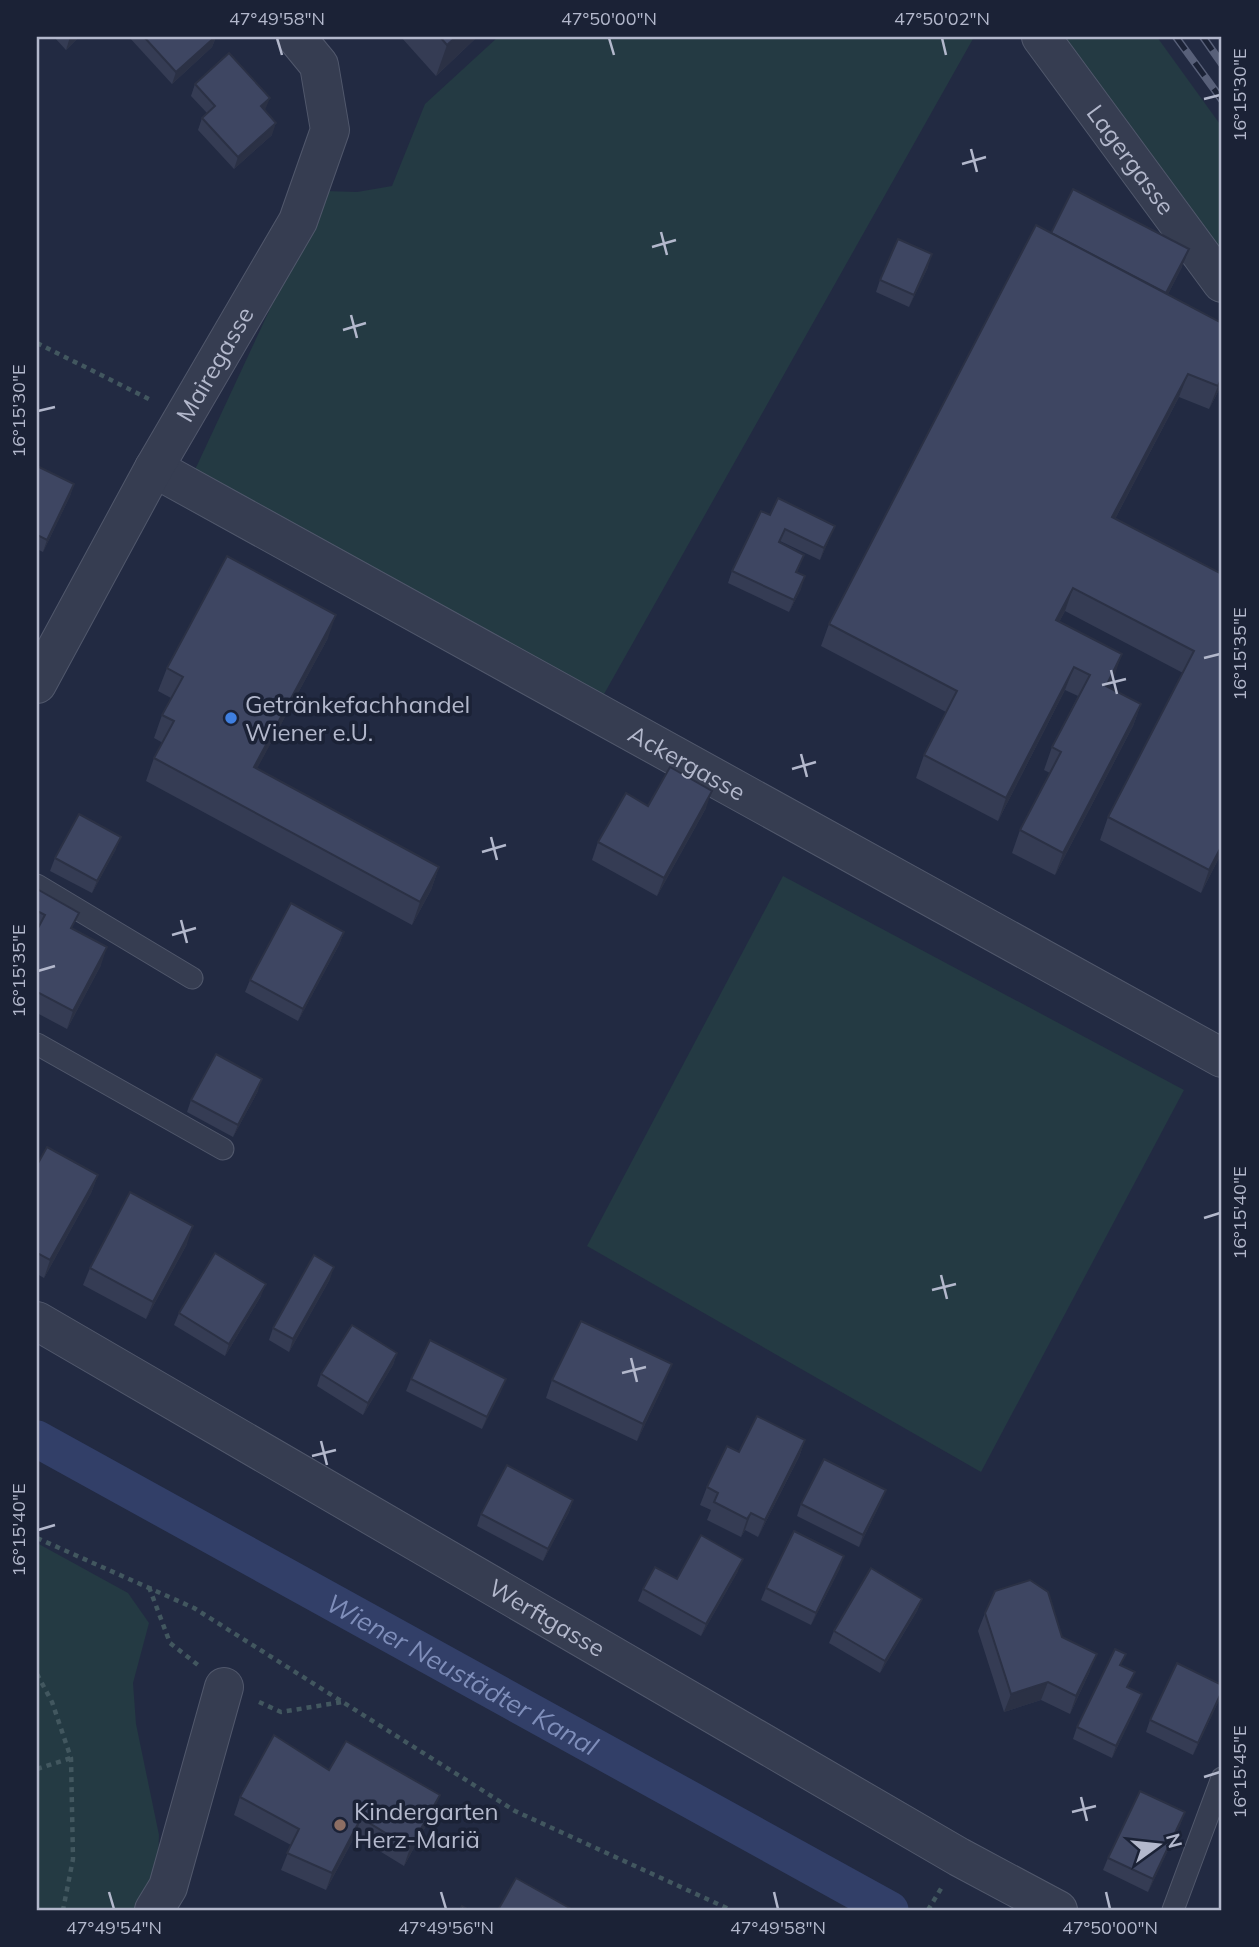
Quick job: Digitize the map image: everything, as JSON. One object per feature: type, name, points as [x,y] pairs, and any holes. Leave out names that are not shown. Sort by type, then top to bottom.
[{"type":"street","name":"Mairegasse","points":[[37,684],[154,468],[298,221],[330,130],[319,65],[296,37]]},
{"type":"street","name":"Lagergasse","points":[[1041,37],[1222,283]]},
{"type":"street","name":"Ackergasse","points":[[154,468],[1222,1058]]},
{"type":"street","name":"Werftgasse","points":[[37,1321],[935,1843],[1058,1910]]},
{"type":"street","points":[[154,1910],[169,1887],[224,1687]]},
{"type":"lane","points":[[37,885],[192,978]]},
{"type":"lane","points":[[37,1045],[223,1149]]},
{"type":"lane","points":[[1173,1910],[1222,1778]]},
{"type":"path","points":[[37,343],[184,416]]},
{"type":"path","points":[[37,1538],[194,1608],[516,1811],[731,1910]]},
{"type":"path","points":[[37,1674],[52,1702],[71,1758],[73,1859],[63,1910]]},
{"type":"path","points":[[37,1769],[71,1758]]},
{"type":"shaded area","points":[[498,37],[974,37],[599,703],[186,489],[325,191],[357,192],[392,186],[425,104]]},
{"type":"shaded area","points":[[1038,37],[1157,37],[1222,127],[1222,288]]},
{"type":"shaded area","points":[[783,876],[1184,1090],[981,1472],[587,1246]]},
{"type":"shaded area","points":[[37,1543],[128,1593],[149,1623],[133,1683],[136,1724],[159,1835],[157,1885],[142,1910],[37,1910]]},
{"type":"building","points":[[144,37],[215,37],[176,72]]},
{"type":"building","points":[[440,37],[456,37],[447,45]]},
{"type":"building","points":[[229,53],[270,98],[261,106],[276,123],[238,157],[202,118],[215,106],[195,84]]},
{"type":"building","points":[[1073,189],[1189,249],[1166,293],[1051,233]]},
{"type":"building","points":[[1036,225],[1222,323],[1222,377],[1218,386],[1188,374],[1112,517],[1222,574],[1222,845],[1209,870],[1108,817],[1194,651],[1073,588],[1056,620],[1122,654],[1106,686],[1141,704],[1063,853],[1020,830],[1061,752],[1052,747],[1090,675],[1074,667],[1006,798],[924,755],[957,691],[829,624]]},
{"type":"building","points":[[898,239],[932,254],[914,295],[880,280]]},
{"type":"building","points":[[37,466],[74,484],[47,540],[37,535]]},
{"type":"building","points":[[778,498],[835,526],[824,548],[785,529],[779,542],[804,555],[796,572],[805,576],[794,600],[732,571],[761,511],[770,515]]},
{"type":"building","points":[[227,556],[336,615],[254,767],[439,867],[420,902],[154,758],[174,721],[162,715],[183,677],[167,668]]},
{"type":"building","points":[[670,767],[712,791],[664,878],[598,842],[626,793],[648,806]]},
{"type":"building","points":[[79,814],[121,837],[97,881],[55,858]]},
{"type":"building","points":[[37,889],[79,913],[71,928],[107,947],[73,1011],[37,992],[37,930],[45,915],[37,911]]},
{"type":"building","points":[[291,903],[344,932],[303,1009],[250,980]]},
{"type":"building","points":[[216,1054],[262,1079],[238,1125],[191,1100]]},
{"type":"building","points":[[47,1147],[98,1175],[50,1260],[37,1253],[37,1165]]},
{"type":"building","points":[[130,1192],[193,1226],[153,1302],[90,1268]]},
{"type":"building","points":[[215,1253],[266,1284],[229,1344],[179,1313]]},
{"type":"building","points":[[314,1255],[334,1267],[293,1339],[273,1328]]},
{"type":"building","points":[[581,1321],[672,1364],[643,1424],[552,1380]]},
{"type":"building","points":[[352,1325],[397,1353],[368,1403],[321,1374]]},
{"type":"building","points":[[430,1340],[506,1379],[487,1417],[411,1379]]},
{"type":"building","points":[[757,1416],[805,1440],[765,1520],[751,1513],[747,1519],[714,1502],[718,1493],[707,1487],[727,1446],[739,1452]]},
{"type":"building","points":[[824,1459],[886,1490],[863,1535],[801,1504]]},
{"type":"building","points":[[507,1465],[573,1500],[548,1549],[481,1514]]},
{"type":"building","points":[[794,1531],[844,1556],[816,1613],[766,1588]]},
{"type":"building","points":[[701,1535],[743,1559],[706,1624],[643,1589],[655,1567],[677,1579]]},
{"type":"building","points":[[871,1568],[922,1599],[885,1661],[834,1631]]},
{"type":"building","points":[[1030,1580],[1048,1592],[1062,1637],[1097,1654],[1076,1696],[1048,1682],[1011,1694],[985,1613],[995,1591]]},
{"type":"building","points":[[1115,1649],[1126,1654],[1120,1665],[1135,1672],[1127,1687],[1142,1694],[1116,1746],[1077,1727]]},
{"type":"building","points":[[1177,1663],[1222,1685],[1222,1691],[1198,1743],[1150,1720]]},
{"type":"building","name":"Kindergarten Herz-Mariä","points":[[274,1735],[329,1770],[346,1741],[440,1795],[410,1848],[361,1818],[332,1873],[287,1853],[299,1829],[240,1797]]},
{"type":"building","points":[[1140,1791],[1185,1812],[1153,1879],[1108,1858]]},
{"type":"building","points":[[516,1878],[573,1910],[498,1910]]},
{"type":"waterway","name":"Wiener Neustädter Kanal","points":[[37,1439],[890,1910]]},
{"type":"railway","points":[[1176,37],[1222,100]]},
{"type":"railway","points":[[1203,37],[1222,64]]},
{"type":"place","name":"Getränkefachhandel Wiener e.U.","points":[[231,718]]},
{"type":"place","name":"Kindergarten Herz-Mariä","points":[[340,1825]]}]
